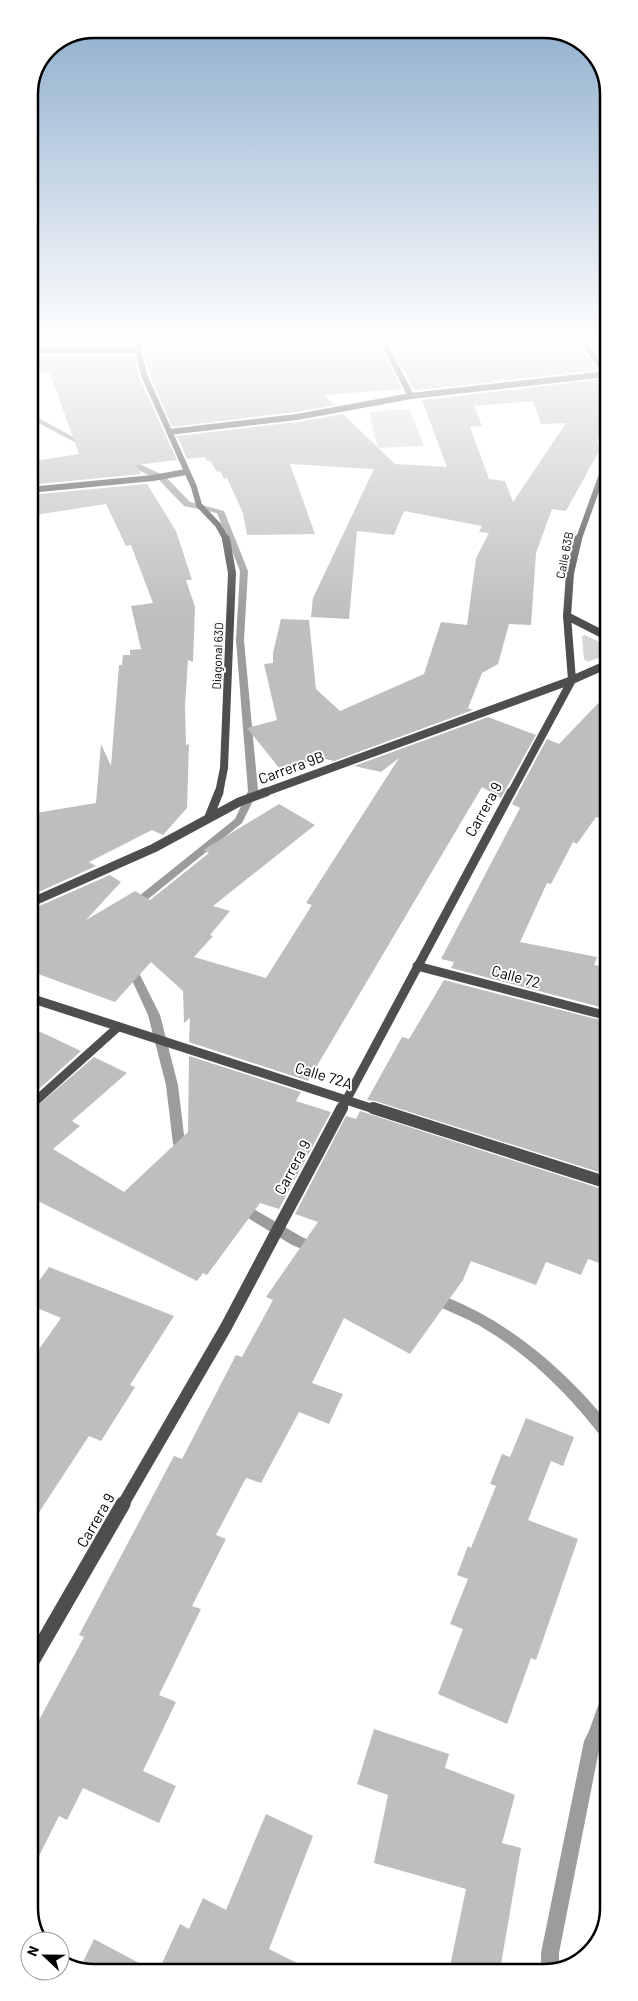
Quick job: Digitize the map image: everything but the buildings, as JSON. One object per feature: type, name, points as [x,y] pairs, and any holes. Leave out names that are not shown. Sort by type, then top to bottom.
[{"type":"street","points":[[37,489],[153,478],[186,472],[169,432],[174,431]]},
{"type":"street","name":"Diagonal 63D","points":[[186,472],[194,487],[199,505],[218,525],[228,542],[232,573],[224,768],[218,796],[209,817]]},
{"type":"street","name":"Calle 63B","points":[[567,616],[570,573],[581,527],[600,478]]},
{"type":"street","points":[[567,616],[600,633]]},
{"type":"street","points":[[567,616],[572,680],[600,668]]},
{"type":"street","name":"Carrera 9B","points":[[37,900],[154,848],[239,802],[572,680]]},
{"type":"street","name":"Carrera 9","points":[[37,1653],[226,1327],[416,966],[572,680]]},
{"type":"street","name":"Calle 72","points":[[416,966],[600,1014]]},
{"type":"street","name":"Calle 72A","points":[[37,1000],[118,1028],[347,1098],[600,1180]]},
{"type":"street","points":[[37,1100],[118,1028]]},
{"type":"shaded area","points":[[374,431],[418,431],[424,446],[378,448]]},
{"type":"shaded area","points":[[585,635],[600,642],[600,657],[588,662],[584,659],[582,636]]},
{"type":"waterway","points":[[57,431],[86,446]]},
{"type":"waterway","points":[[124,460],[162,478],[187,504],[220,511],[244,571],[240,640],[253,791],[239,821],[133,906]]},
{"type":"waterway","points":[[130,965],[154,1015],[172,1085],[179,1144],[186,1153]]},
{"type":"waterway","points":[[240,1206],[297,1241],[317,1250]]},
{"type":"waterway","points":[[433,1298],[485,1322],[520,1345],[552,1372],[600,1424]]},
{"type":"waterway","points":[[597,1729],[600,1721]]},
{"type":"waterway","points":[[550,1963],[550,1953],[592,1741],[600,1731]]}]
